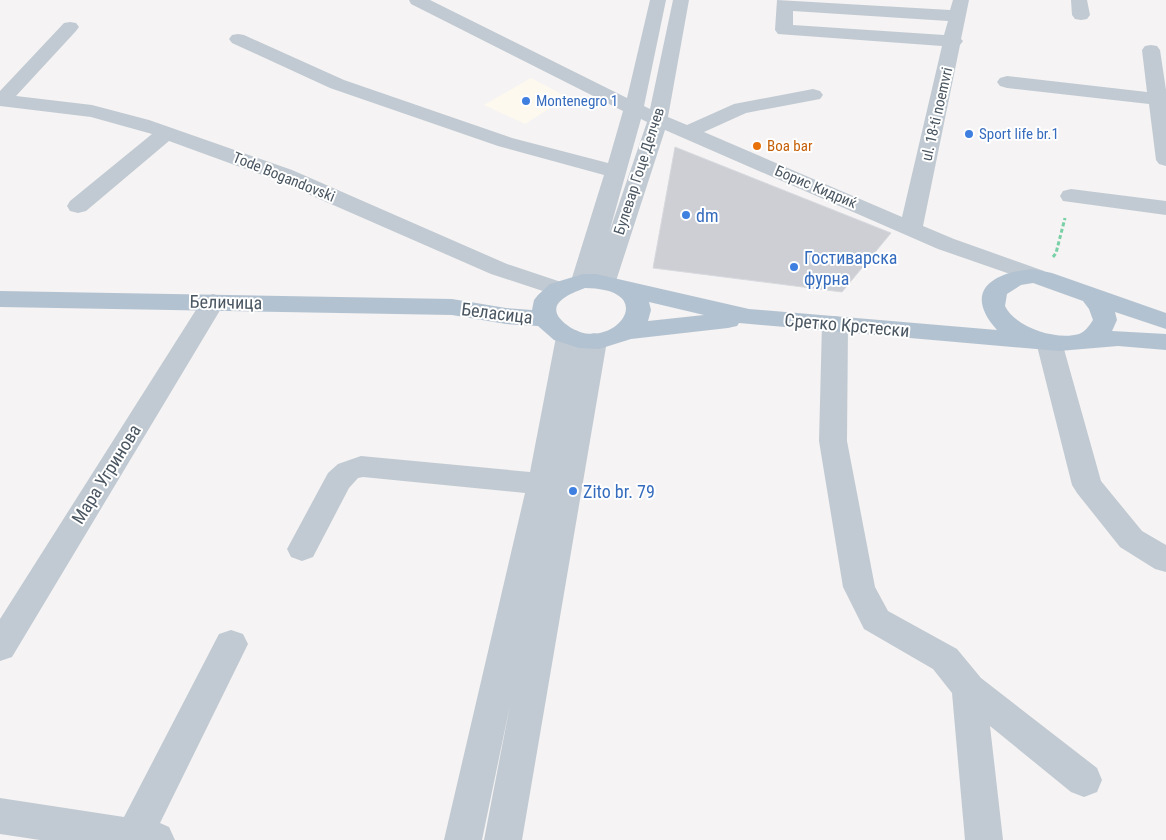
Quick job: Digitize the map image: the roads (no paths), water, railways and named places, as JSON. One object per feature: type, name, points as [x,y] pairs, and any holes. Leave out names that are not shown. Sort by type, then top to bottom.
[{"type":"main road","points":[[944,333],[1016,278],[1036,276],[1166,321]]},
{"type":"main road","points":[[594,281],[627,290],[636,300],[640,311],[636,322],[625,332],[611,338],[581,339],[550,326],[549,303],[569,284],[594,281]]},
{"type":"main road","name":"Сретко Крстески","points":[[627,290],[749,317],[1062,343]]},
{"type":"main road","points":[[996,295],[996,312],[1005,323],[1021,334],[1062,343],[1118,338],[1166,342]]},
{"type":"main road","points":[[1062,343],[1086,340],[1099,333],[1105,320],[1102,308],[1091,295]]},
{"type":"main road","name":"Беличица","points":[[0,299],[452,307]]},
{"type":"main road","name":"Беласица","points":[[452,307],[506,316],[549,303]]},
{"type":"main road","name":"Сретко Крстески","points":[[625,332],[749,317]]},
{"type":"street","points":[[417,0],[634,109]]},
{"type":"street","name":"Булевар Гоце Делчев","points":[[594,281],[616,171],[634,109],[658,0]]},
{"type":"street","name":"Булевар Гоце Делчев","points":[[594,281],[658,119],[681,0]]},
{"type":"street","points":[[954,41],[784,30],[785,2],[960,8]]},
{"type":"street","name":"ul. 18-ti noemvri","points":[[911,228],[960,8]]},
{"type":"street","points":[[1,100],[70,27]]},
{"type":"street","points":[[238,38],[337,84],[505,142],[616,171]]},
{"type":"street","points":[[1151,50],[1162,100],[1166,160]]},
{"type":"street","points":[[1008,82],[1162,100]]},
{"type":"street","points":[[687,132],[741,108],[812,95]]},
{"type":"street","name":"Tode Bogandovski","points":[[1,100],[92,111],[142,124],[284,175],[499,269],[549,303]]},
{"type":"street","name":"Борис Кидриќ","points":[[634,109],[946,244]]},
{"type":"street","points":[[78,206],[166,133]]},
{"type":"street","points":[[1071,196],[1166,208]]},
{"type":"street","points":[[946,244],[1036,276]]},
{"type":"street","points":[[946,244],[996,295]]},
{"type":"street","name":"Мара Угринова","points":[[0,647],[213,302]]},
{"type":"street","points":[[836,324],[833,441],[859,587],[876,620],[945,659],[969,688],[1084,780]]},
{"type":"street","points":[[463,840],[542,484],[581,339]]},
{"type":"street","points":[[503,840],[581,339]]},
{"type":"street","points":[[1062,343],[1087,485],[1131,539],[1166,560]]},
{"type":"street","points":[[302,549],[338,481],[348,471],[361,466],[542,484]]},
{"type":"street","points":[[0,816],[145,838],[231,644]]},
{"type":"street","points":[[969,688],[984,840]]},
{"type":"place","name":"Montenegro 1","points":[[526,101]]},
{"type":"place","name":"Sport life br.1","points":[[969,134]]},
{"type":"place","name":"Boa bar","points":[[757,146]]},
{"type":"place","name":"dm","points":[[686,215]]},
{"type":"place","name":"Гостиварска фурна","points":[[794,267]]},
{"type":"place","name":"Zito br. 79","points":[[573,491]]}]
